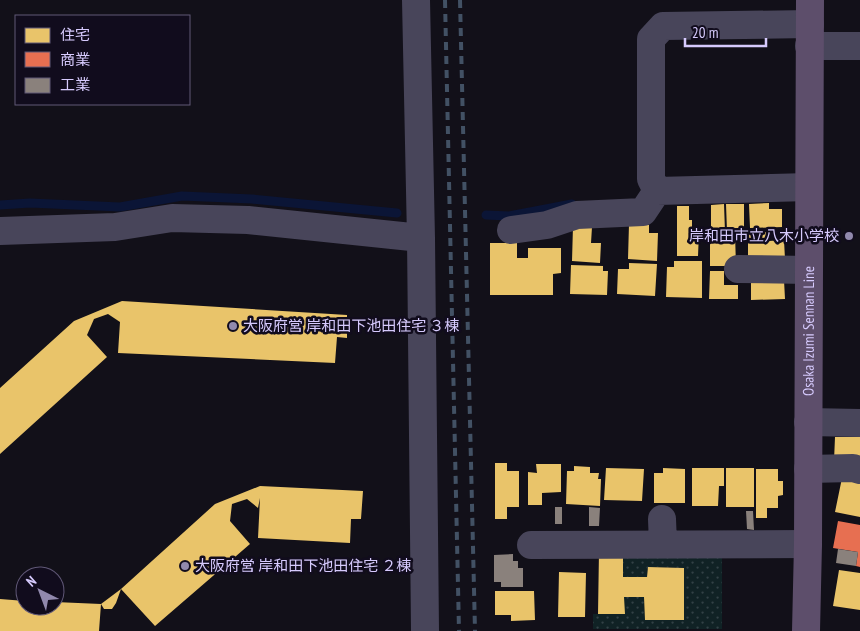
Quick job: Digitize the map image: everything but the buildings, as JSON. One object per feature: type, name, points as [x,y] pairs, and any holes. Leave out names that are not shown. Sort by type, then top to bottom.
[{"type":"main road","name":"Osaka Izumi Sennan Line","points":[[806,631],[808,544],[809,23]]},
{"type":"street","points":[[416,0],[422,238],[425,631]]},
{"type":"street","points":[[657,190],[651,179],[651,39],[663,26],[809,23],[860,46]]},
{"type":"street","points":[[657,190],[809,187]]},
{"type":"street","points":[[511,230],[548,225],[577,215],[643,212],[657,190]]},
{"type":"street","points":[[0,231],[115,227],[172,218],[248,220],[422,238]]},
{"type":"street","points":[[738,269],[809,270]]},
{"type":"street","points":[[808,422],[860,423]]},
{"type":"street","points":[[808,469],[853,468],[860,470]]},
{"type":"street","points":[[542,551],[662,532],[808,544]]},
{"type":"shaded area","points":[[623,551],[722,551],[722,629],[593,629],[593,614],[624,614],[624,597],[644,597],[645,620],[684,620],[684,568],[648,567],[647,577],[623,577]]},
{"type":"waterway","points":[[0,205],[30,203],[120,207],[182,196],[252,199],[397,213]]},
{"type":"waterway","points":[[486,215],[509,216],[572,204]]},
{"type":"railway","points":[[445,0],[459,631]]},
{"type":"railway","points":[[460,0],[475,631]]},
{"type":"place","name":"岸和田市立八木小学校","points":[[849,236]]},
{"type":"place","name":"大阪府営 岸和田下池田住宅 ３棟","points":[[233,326]]},
{"type":"place","name":"大阪府営 岸和田下池田住宅 ２棟","points":[[185,566]]}]
